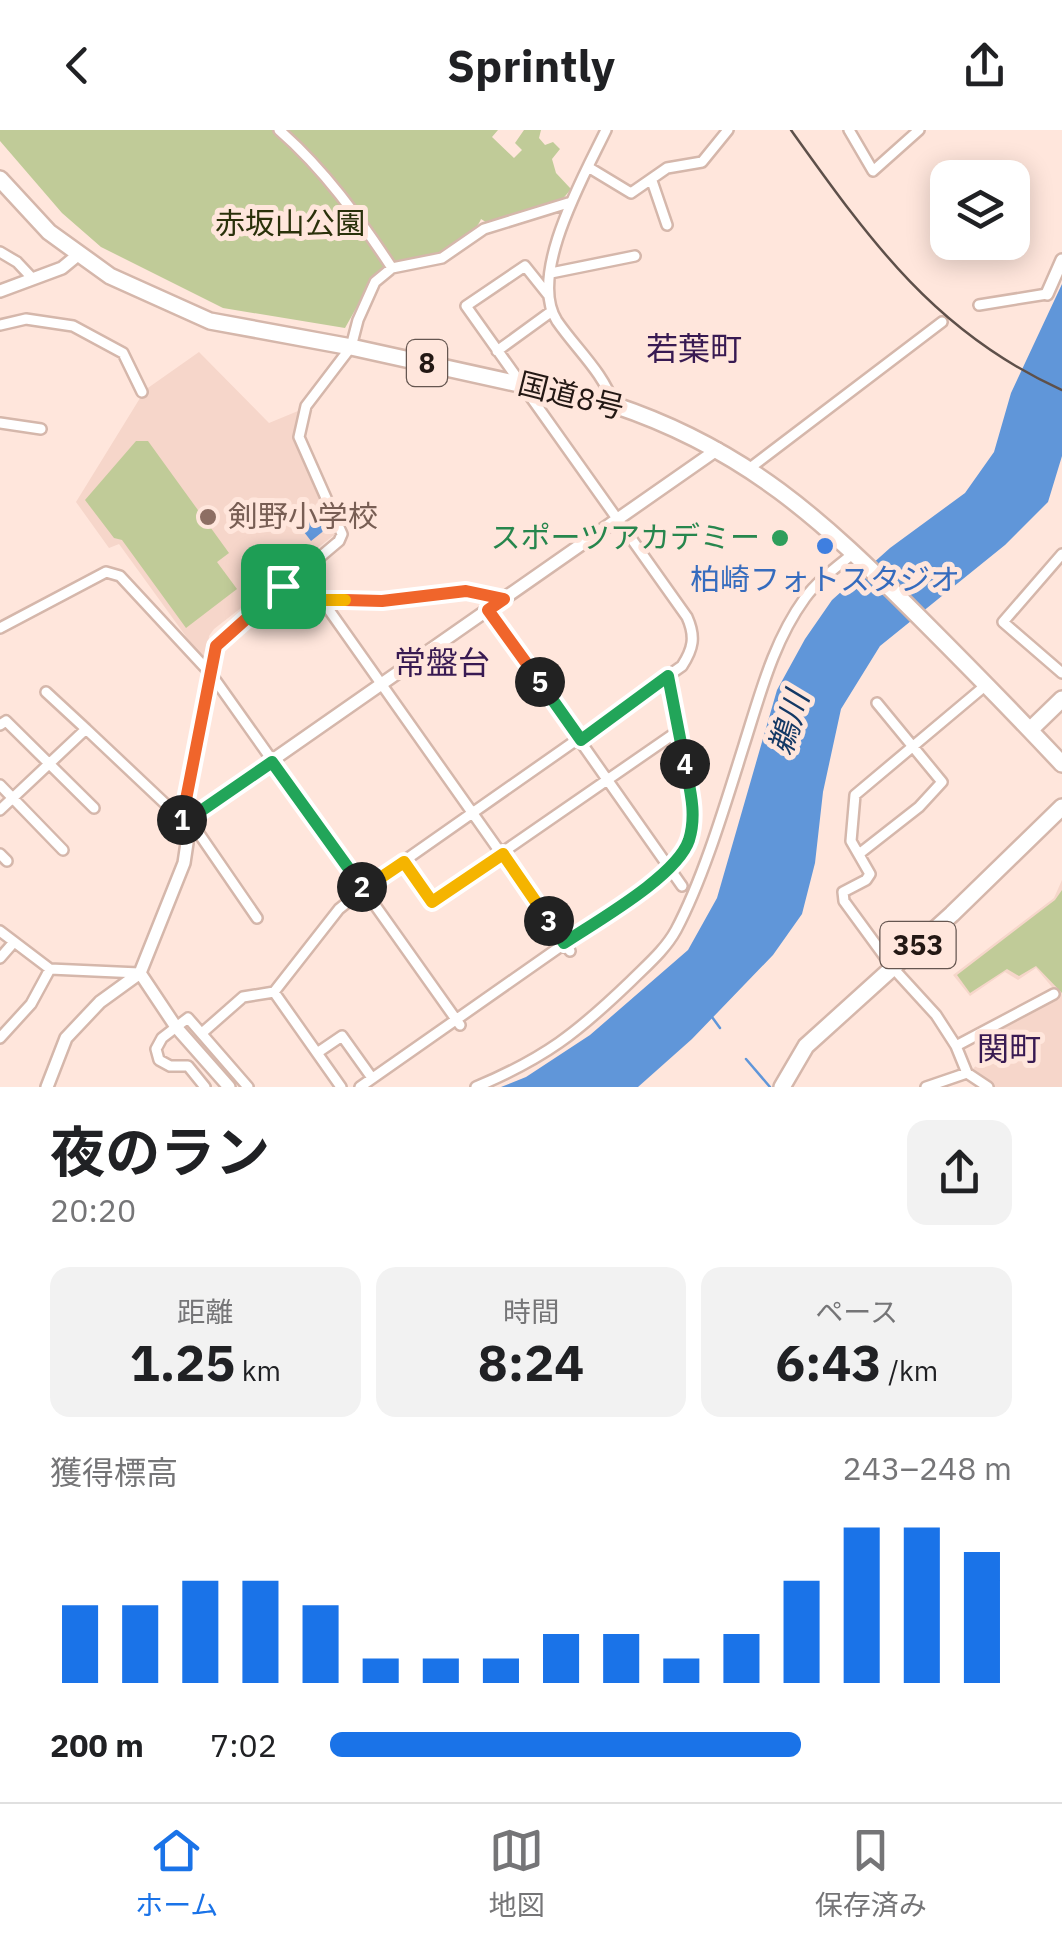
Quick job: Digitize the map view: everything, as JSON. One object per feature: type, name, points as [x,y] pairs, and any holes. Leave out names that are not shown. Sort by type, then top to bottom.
[{"type":"highway","name":"国道8号","points":[[0,179],[50,232],[110,276],[210,320],[614,406],[654,419],[718,450],[782,490],[855,553],[1062,764]]},
{"type":"highway","points":[[1030,730],[1062,699]]},
{"type":"highway","name":"353","points":[[788,1083],[806,1046],[1062,807]]},
{"type":"street","points":[[278,130],[324,175],[392,268]]},
{"type":"street","points":[[606,130],[568,203],[549,296],[552,312],[608,386],[614,406]]},
{"type":"street","points":[[588,167],[631,193],[667,168],[702,162],[728,130]]},
{"type":"street","points":[[849,130],[873,171],[918,130]]},
{"type":"street","points":[[652,180],[667,225]]},
{"type":"street","points":[[47,1087],[66,1038],[100,1002],[140,973],[184,864],[185,821],[216,646],[339,541],[342,534],[299,437],[306,406],[351,347],[358,320],[376,282],[392,268],[442,258],[484,230],[568,203]]},
{"type":"street","points":[[0,252],[17,262],[33,279]]},
{"type":"street","points":[[0,291],[62,268],[79,254]]},
{"type":"street","points":[[552,272],[635,256]]},
{"type":"street","points":[[980,305],[1046,294],[1062,260]]},
{"type":"street","points":[[202,1032],[243,996],[274,992],[339,909],[364,889],[581,740],[682,666],[691,651],[693,630],[466,306],[525,266],[549,296]]},
{"type":"street","points":[[497,351],[552,312]]},
{"type":"street","points":[[0,324],[26,319],[72,326],[123,353],[142,392]]},
{"type":"street","points":[[750,468],[942,322]]},
{"type":"street","points":[[0,423],[41,430]]},
{"type":"street","points":[[185,821],[718,450]]},
{"type":"street","points":[[476,1087],[528,1065],[573,1035],[661,951],[676,931],[744,745],[761,684],[807,594],[855,553]]},
{"type":"street","points":[[1062,554],[1003,622],[1062,673]]},
{"type":"street","points":[[0,628],[106,572],[120,576],[211,674],[458,1022]]},
{"type":"street","points":[[283,586],[322,600],[382,601],[466,591],[504,599]]},
{"type":"street","points":[[322,600],[567,947]]},
{"type":"street","points":[[488,610],[682,886]]},
{"type":"street","points":[[360,1087],[567,947],[671,869],[688,840],[693,804],[668,676]]},
{"type":"street","points":[[986,685],[855,795],[852,840],[870,874],[844,892],[844,901],[893,968],[936,1015],[956,1046],[967,1074],[988,1087]]},
{"type":"street","points":[[46,692],[185,821],[257,918]]},
{"type":"street","points":[[859,854],[919,807],[942,782],[877,703]]},
{"type":"street","points":[[0,726],[6,721],[94,808]]},
{"type":"street","points":[[0,810],[86,729]]},
{"type":"street","points":[[404,862],[432,902],[678,731]]},
{"type":"street","points":[[0,784],[63,850]]},
{"type":"street","points":[[0,931],[50,969],[140,973]]},
{"type":"street","points":[[0,958],[14,942]]},
{"type":"street","points":[[0,1038],[31,1004],[50,969]]},
{"type":"street","points":[[140,973],[176,1026],[229,1087]]},
{"type":"street","points":[[274,992],[341,1087]]},
{"type":"street","points":[[956,1046],[1054,994]]},
{"type":"street","points":[[205,1087],[188,1066],[170,1066],[159,1060],[156,1048],[162,1038],[188,1018],[248,1087]]},
{"type":"street","points":[[317,1053],[342,1036],[372,1078]]},
{"type":"street","points":[[926,1087],[967,1074]]},
{"type":"shaded area","name":"剣野小学校","points":[[199,352],[269,423],[298,411],[298,447],[338,532],[214,629],[209,636],[206,664],[119,544],[109,548],[76,502],[145,390]]},
{"type":"shaded area","points":[[1062,880],[1062,1087],[995,1087],[970,1071],[1008,1040],[999,1026],[1057,993],[1036,968],[1018,980],[1005,972],[970,996],[953,975],[1054,898]]},
{"type":"green space","name":"赤坂山公園","points":[[0,130],[498,130],[492,137],[514,158],[522,150],[515,143],[524,130],[541,130],[539,138],[545,145],[553,142],[560,149],[552,159],[556,173],[571,189],[561,201],[489,224],[481,219],[452,248],[431,259],[413,264],[397,261],[372,280],[345,328],[223,308],[101,247],[62,213],[0,141]]},
{"type":"green space","points":[[136,441],[148,441],[229,553],[217,562],[237,589],[186,628],[122,540],[114,538],[85,500]]},
{"type":"green space","points":[[1062,890],[1062,993],[1036,966],[1019,976],[1007,969],[970,993],[957,975],[1055,900]]},
{"type":"water","name":"鵜川","points":[[1062,284],[1062,456],[1048,502],[1005,545],[880,646],[841,709],[823,792],[815,863],[802,914],[773,955],[692,1039],[638,1087],[501,1087],[526,1077],[590,1035],[688,950],[717,898],[777,690],[805,639],[832,600],[890,548],[965,493],[994,452],[1011,393]]},
{"type":"water","points":[[306,502],[326,529],[311,541],[290,514]]},
{"type":"waterway","points":[[712,1017],[720,1028]]},
{"type":"waterway","points":[[746,1059],[770,1087]]},
{"type":"railway","points":[[791,130],[848,209],[908,280],[977,341],[1062,390]]},
{"type":"place","name":"剣野小学校","points":[[208,517]]},
{"type":"place","name":"スポーツアカデミー","points":[[780,538]]},
{"type":"place","name":"柏崎フォトスタジオ","points":[[825,546]]},
{"type":"district","name":"若葉町","points":[[694,349]]},
{"type":"district","name":"常盤台","points":[[442,663]]},
{"type":"district","name":"関町","points":[[1009,1049]]},
{"type":"route","points":[[283,586],[322,600],[382,601],[466,591],[504,599],[488,610],[581,740],[668,676],[693,804],[693,820],[682,855],[671,869],[564,943],[503,854],[432,902],[404,862],[364,889],[272,762],[182,824],[212,654],[216,646],[283,586]]}]
